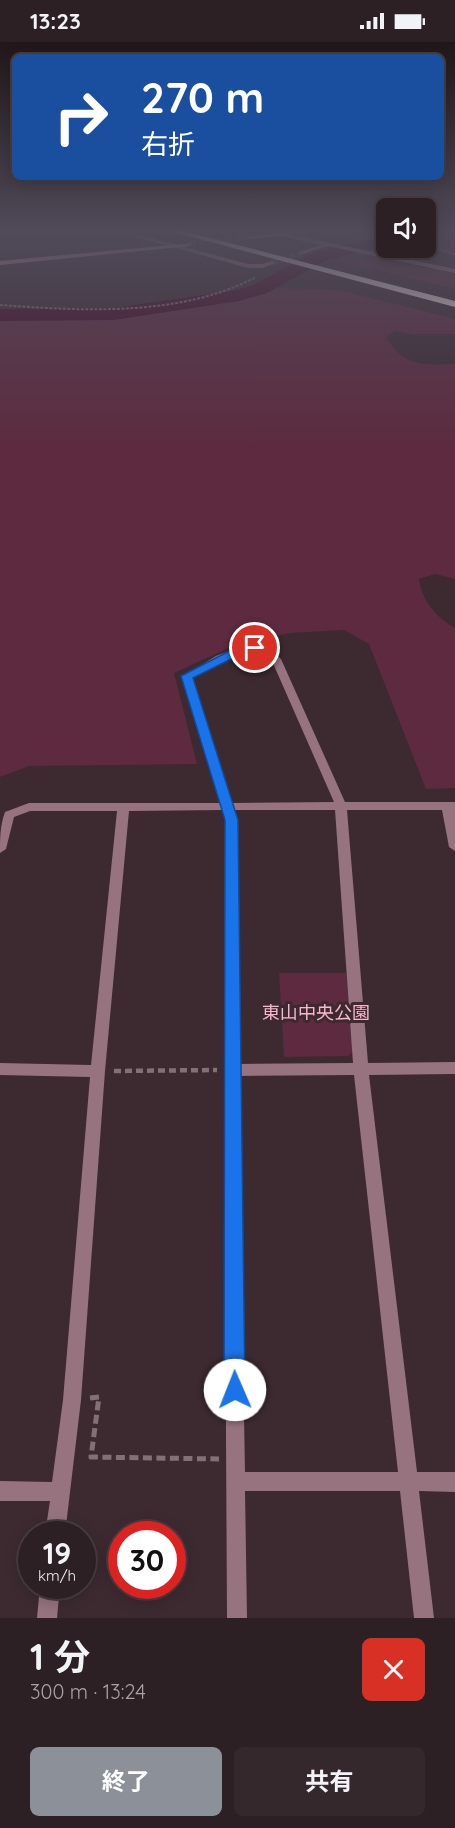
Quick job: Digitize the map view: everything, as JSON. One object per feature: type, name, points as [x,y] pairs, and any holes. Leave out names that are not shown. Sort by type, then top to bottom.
[{"type":"street","points":[[237,1618],[231,1070],[231,820],[226,796],[187,676],[243,648],[263,650],[276,659],[341,806],[361,1069],[424,1618]]},
{"type":"street","points":[[0,849],[5,823],[9,815],[18,809],[341,806],[451,806],[455,847]]},
{"type":"street","points":[[56,1521],[72,1400],[98,1071],[123,808]]},
{"type":"street","points":[[231,1070],[455,1068]]},
{"type":"street","points":[[0,1069],[98,1071]]},
{"type":"street","points":[[237,1481],[455,1482]]},
{"type":"street","points":[[0,1491],[59,1492]]},
{"type":"street","points":[[47,1618],[49,1599]]},
{"type":"path","points":[[0,305],[82,308],[129,305]]},
{"type":"path","points":[[98,1071],[231,1070]]},
{"type":"path","points":[[72,1400],[99,1397],[91,1457],[236,1459]]},
{"type":"green space","points":[[196,305],[397,305],[455,319],[455,334],[413,334],[395,331],[386,337],[400,354],[408,359],[424,364],[455,364],[455,579],[435,574],[419,579],[423,594],[431,608],[455,628],[455,788],[426,789],[369,644],[344,630],[290,633],[233,646],[174,673],[197,764],[29,766],[0,777],[0,317],[92,318],[139,314]]},
{"type":"green space","name":"東山中央公園","points":[[279,973],[346,973],[354,1051],[348,1056],[284,1057]]},
{"type":"waterway","points":[[0,315],[114,314],[176,305]]},
{"type":"route","points":[[235,1390],[231,820],[226,796],[187,676],[243,648],[255,648]]}]
